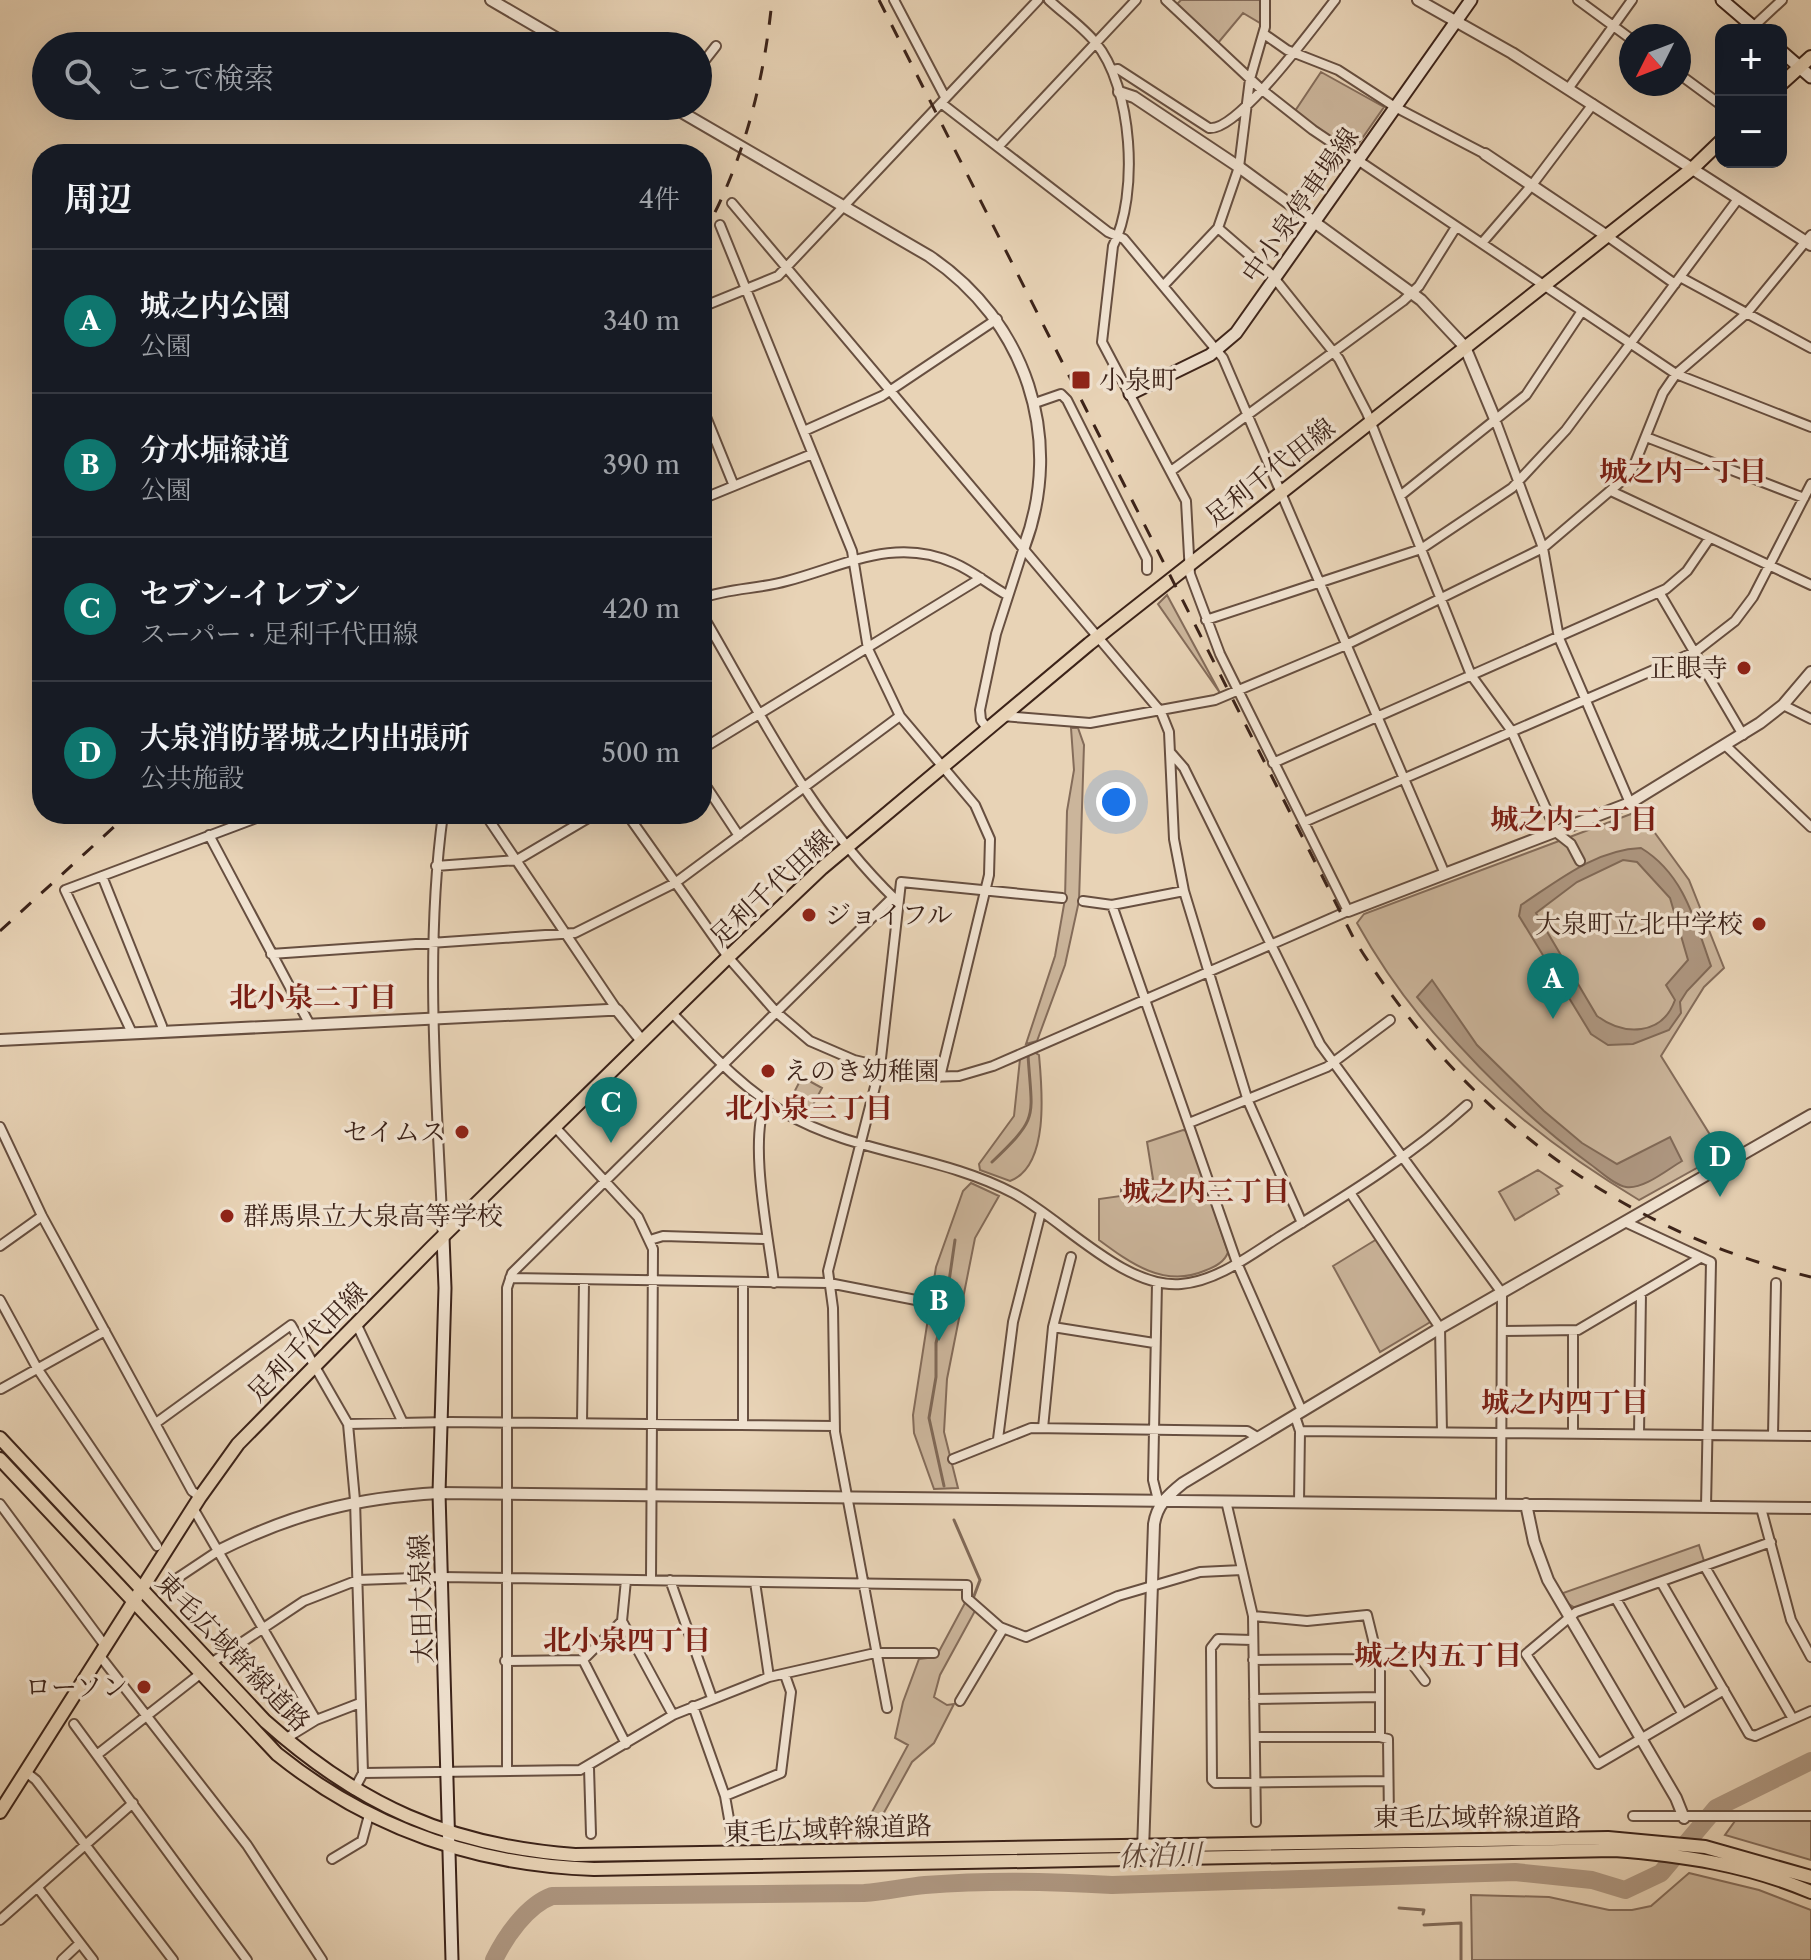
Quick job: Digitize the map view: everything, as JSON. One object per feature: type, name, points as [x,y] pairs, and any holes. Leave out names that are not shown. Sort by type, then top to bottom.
[{"type":"main road","name":"中小泉停車場線","points":[[1130,394],[1219,349],[1244,323],[1471,0]]},
{"type":"main road","points":[[1722,0],[1750,24]]},
{"type":"main road","points":[[1787,56],[1811,77]]},
{"type":"main road","points":[[1787,78],[1811,57]]},
{"type":"main road","name":"足利千代田線","points":[[0,1812],[197,1502],[238,1444],[356,1323],[728,957],[846,848],[1099,636],[1693,168],[1715,147]]},
{"type":"main road","name":"太田大泉線","points":[[443,1237],[445,1288],[439,1493],[452,1960]]},
{"type":"main road","name":"東毛広域幹線道路","points":[[0,1438],[285,1739],[354,1790],[450,1835],[491,1845],[575,1855],[1548,1849],[1662,1854],[1696,1859],[1743,1868],[1811,1892]]},
{"type":"main road","name":"東毛広域幹線道路","points":[[0,1459],[277,1754],[316,1783],[369,1815],[450,1849],[535,1865],[594,1869],[1505,1838],[1670,1841],[1705,1847],[1811,1877]]},
{"type":"street","points":[[491,0],[546,32]]},
{"type":"street","points":[[894,0],[943,100],[1108,232],[1118,235],[1219,349],[1445,874]]},
{"type":"street","points":[[712,303],[778,276],[1038,0]]},
{"type":"street","points":[[1049,0],[1095,42],[1112,70],[1127,133],[1128,176],[1118,235],[1113,246],[1101,339],[1187,505],[1188,564],[1206,620],[1273,763],[1348,911]]},
{"type":"street","points":[[998,147],[1136,0]]},
{"type":"street","points":[[1166,0],[1261,89],[1357,161],[1676,374],[1811,427]]},
{"type":"street","points":[[1164,285],[1218,228],[1239,167],[1250,79],[1264,34],[1265,0]]},
{"type":"street","points":[[1112,70],[1118,69],[1215,129],[1229,123],[1261,89],[1335,0]]},
{"type":"street","points":[[1002,716],[1016,720],[1080,723],[1161,712],[1238,690],[1442,601],[1543,548],[1613,492],[1631,473],[1663,393],[1676,374],[1747,313],[1809,241],[1738,199],[1593,104],[1418,0]]},
{"type":"street","points":[[1578,0],[1619,30]]},
{"type":"street","points":[[1568,89],[1632,0]]},
{"type":"street","points":[[1759,24],[1782,0]]},
{"type":"street","points":[[1264,34],[1292,52],[1338,70],[1395,107],[1485,154],[1677,280],[1811,348]]},
{"type":"street","points":[[712,51],[716,46]]},
{"type":"street","points":[[1691,83],[1715,101]]},
{"type":"street","points":[[1119,92],[1239,167],[1412,293],[1465,347],[1543,548],[1559,638],[1630,803]]},
{"type":"street","points":[[1157,113],[1164,99]]},
{"type":"street","points":[[1482,243],[1532,185],[1593,104]]},
{"type":"street","points":[[695,120],[948,269],[997,319],[1015,349],[1035,403],[1041,445],[1040,485],[1024,547],[1007,595],[980,710],[981,720],[987,728]]},
{"type":"street","points":[[1206,620],[1421,549],[1519,482],[1566,430],[1738,199]]},
{"type":"street","points":[[732,203],[1161,712],[1171,753],[1174,839],[1184,891],[1248,1101],[1302,1223]]},
{"type":"street","points":[[720,225],[852,551],[868,649],[900,716],[985,820],[990,855],[985,891],[940,1077]]},
{"type":"street","points":[[1171,471],[1412,293],[1456,227]]},
{"type":"street","points":[[1218,228],[1275,279],[1336,352],[1370,421],[1471,675],[1511,730],[1557,833],[1571,844],[1580,861]]},
{"type":"street","points":[[1400,496],[1526,395],[1582,311]]},
{"type":"street","points":[[804,431],[890,390],[997,319]]},
{"type":"street","points":[[1035,403],[1061,394],[1067,400],[1147,559],[1147,570]]},
{"type":"street","points":[[712,432],[734,486]]},
{"type":"street","points":[[1646,437],[1804,498]]},
{"type":"street","points":[[712,495],[812,454]]},
{"type":"street","points":[[1304,822],[1695,652],[1735,621],[1753,597],[1811,484]]},
{"type":"street","points":[[1613,492],[1767,567],[1811,585]]},
{"type":"street","points":[[1273,763],[1659,592],[1687,571],[1709,539]]},
{"type":"street","points":[[712,596],[788,581],[852,559],[913,550],[940,557],[1007,595]]},
{"type":"street","points":[[712,743],[981,578]]},
{"type":"street","points":[[1659,592],[1743,735]]},
{"type":"street","points":[[712,631],[802,789],[846,848],[896,900]]},
{"type":"street","points":[[634,824],[728,957],[776,1012],[810,1041],[839,1055],[880,1067],[940,1077],[993,1066],[1348,911],[1630,803],[1743,735],[1783,705],[1811,672]]},
{"type":"street","points":[[1783,705],[1811,719]]},
{"type":"street","points":[[271,954],[569,936],[675,883],[900,716]]},
{"type":"street","points":[[1725,745],[1811,827]]},
{"type":"street","points":[[1171,753],[1184,768],[1314,1033],[1502,1293],[1501,1504]]},
{"type":"street","points":[[712,795],[739,836]]},
{"type":"street","points":[[132,1033],[65,890],[239,824]]},
{"type":"street","points":[[442,824],[436,866],[435,1018],[443,1237]]},
{"type":"street","points":[[492,824],[617,1010],[642,1041]]},
{"type":"street","points":[[436,866],[517,860],[578,824]]},
{"type":"street","points":[[209,835],[310,1025]]},
{"type":"street","points":[[102,876],[162,1026]]},
{"type":"street","points":[[887,1708],[861,1583],[834,1426],[833,1308],[828,1261],[880,1067],[896,900],[901,882],[1062,898]]},
{"type":"street","points":[[1083,901],[1112,905],[1184,891]]},
{"type":"street","points":[[507,1770],[506,1493],[510,1278],[721,1065],[896,900]]},
{"type":"street","points":[[1112,905],[1237,1263],[1298,1413],[1299,1502]]},
{"type":"street","points":[[0,1040],[617,1010]]},
{"type":"street","points":[[672,1013],[721,1065],[766,1101],[805,1124],[859,1145],[973,1177],[1010,1191],[1122,1267],[1157,1283],[1194,1282],[1237,1263],[1351,1194],[1467,1105]]},
{"type":"street","points":[[1189,1123],[1334,1064],[1390,1020]]},
{"type":"street","points":[[766,1101],[761,1140],[765,1239],[774,1283]]},
{"type":"street","points":[[1143,1851],[1154,1524],[1161,1500],[1257,1437],[1440,1328],[1811,1115]]},
{"type":"street","points":[[0,1127],[42,1216],[192,1491],[218,1551],[316,1720]]},
{"type":"street","points":[[555,1127],[638,1217],[650,1240],[655,1282],[651,1580]]},
{"type":"street","points":[[1351,1194],[1440,1328],[1442,1432]]},
{"type":"street","points":[[998,1439],[1013,1322],[1041,1212]]},
{"type":"street","points":[[0,1246],[42,1216]]},
{"type":"street","points":[[1625,1222],[1711,1262],[1706,1507]]},
{"type":"street","points":[[650,1240],[663,1236],[765,1239]]},
{"type":"street","points":[[1043,1428],[1053,1327],[1071,1257]]},
{"type":"street","points":[[1503,1331],[1573,1332],[1700,1258]]},
{"type":"street","points":[[510,1278],[584,1282],[829,1283],[926,1302]]},
{"type":"street","points":[[582,1422],[584,1282]]},
{"type":"street","points":[[743,1283],[743,1424]]},
{"type":"street","points":[[1157,1283],[1153,1485],[1161,1500]]},
{"type":"street","points":[[1773,1435],[1776,1283]]},
{"type":"street","points":[[1639,1434],[1641,1293]]},
{"type":"street","points":[[0,1300],[37,1368],[157,1546]]},
{"type":"street","points":[[356,1323],[403,1423]]},
{"type":"street","points":[[156,1423],[291,1325],[348,1424],[355,1500],[363,1773],[354,1790]]},
{"type":"street","points":[[1053,1327],[1154,1343]]},
{"type":"street","points":[[1,1389],[105,1331]]},
{"type":"street","points":[[1573,1332],[1573,1433]]},
{"type":"street","points":[[348,1424],[582,1422],[834,1426]]},
{"type":"street","points":[[953,1459],[1021,1430],[1043,1428],[1247,1431],[1257,1437]]},
{"type":"street","points":[[1300,1431],[1811,1436]]},
{"type":"street","points":[[167,1585],[218,1551],[283,1521],[355,1500],[439,1493],[1811,1508]]},
{"type":"street","points":[[1226,1501],[1253,1616],[1256,1822]]},
{"type":"street","points":[[0,1504],[103,1651],[247,1845],[322,1960]]},
{"type":"street","points":[[1526,1504],[1540,1560],[1569,1616],[1687,1818]]},
{"type":"street","points":[[1761,1508],[1791,1620],[1811,1657]]},
{"type":"street","points":[[1724,1690],[1601,1763],[1596,1763],[1551,1688],[1526,1658],[1569,1616],[1771,1542]]},
{"type":"street","points":[[1705,1567],[1793,1719]]},
{"type":"street","points":[[211,1663],[262,1626],[304,1601],[358,1580],[442,1577],[967,1585],[967,1598],[1003,1629],[1028,1637],[1118,1596],[1200,1572],[1242,1570]]},
{"type":"street","points":[[626,1580],[622,1621],[673,1715]]},
{"type":"street","points":[[670,1580],[712,1698]]},
{"type":"street","points":[[755,1582],[769,1677]]},
{"type":"street","points":[[1661,1582],[1752,1736],[1811,1711]]},
{"type":"street","points":[[1616,1599],[1682,1713]]},
{"type":"street","points":[[1253,1616],[1307,1621],[1367,1615],[1378,1657],[1380,1737]]},
{"type":"street","points":[[505,1661],[583,1660],[622,1621]]},
{"type":"street","points":[[960,1701],[1003,1629]]},
{"type":"street","points":[[1252,1640],[1218,1639],[1211,1648],[1212,1780],[1255,1783],[1388,1781]]},
{"type":"street","points":[[1253,1660],[1378,1657],[1400,1648],[1425,1681]]},
{"type":"street","points":[[363,1773],[589,1768],[673,1715],[769,1677],[875,1653],[934,1653]]},
{"type":"street","points":[[583,1660],[626,1744]]},
{"type":"street","points":[[98,1754],[200,1674]]},
{"type":"street","points":[[725,1796],[781,1773],[791,1698],[785,1675]]},
{"type":"street","points":[[1254,1699],[1380,1697]]},
{"type":"street","points":[[285,1739],[316,1720],[360,1703]]},
{"type":"street","points":[[693,1706],[725,1796],[732,1836]]},
{"type":"street","points":[[74,1724],[247,1960]]},
{"type":"street","points":[[1255,1737],[1388,1739],[1389,1820]]},
{"type":"street","points":[[589,1768],[591,1834]]},
{"type":"street","points":[[26,1772],[87,1846],[173,1960]]},
{"type":"street","points":[[0,1920],[133,1803]]},
{"type":"street","points":[[332,1859],[362,1841],[369,1815]]},
{"type":"street","points":[[1633,1816],[1811,1816]]},
{"type":"street","points":[[38,1888],[93,1960]]},
{"type":"street","points":[[62,1960],[80,1943]]},
{"type":"shaded area","points":[[1181,0],[1261,0],[1260,23],[1243,13],[1218,43],[1177,4]]},
{"type":"shaded area","points":[[1321,72],[1384,107],[1354,150],[1348,150],[1295,111]]},
{"type":"shaded area","points":[[1167,595],[1220,693],[1158,604]]},
{"type":"shaded area","points":[[1071,728],[1078,728],[1084,745],[1079,901],[1065,965],[1037,1041],[1026,1044],[1055,956],[1065,899],[1067,811],[1074,770]]},
{"type":"shaded area","points":[[1639,811],[1689,880],[1724,968],[1704,987],[1661,1056],[1722,1154],[1639,1200],[1555,1144],[1479,1081],[1413,1007],[1357,923],[1364,914]]},
{"type":"shaded area","points":[[1641,848],[1668,871],[1686,900],[1711,966],[1687,991],[1680,1002],[1681,1013],[1669,1030],[1633,1044],[1608,1045],[1591,1034],[1519,916],[1521,905],[1564,877],[1593,860]],"holes":[[[1623,860],[1637,862],[1670,898],[1688,960],[1666,985],[1675,1000],[1669,1012],[1652,1026],[1630,1029],[1608,1023],[1597,1016],[1536,913],[1577,882]]]},
{"type":"shaded area","points":[[1432,980],[1477,1045],[1544,1111],[1582,1143],[1617,1164],[1670,1137],[1682,1161],[1633,1187],[1621,1186],[1607,1177],[1520,1107],[1457,1043],[1417,997]]},
{"type":"shaded area","points":[[1032,1051],[1039,1055],[1042,1105],[1038,1143],[1023,1173],[1010,1181],[980,1170],[979,1164],[1014,1116],[1020,1059]]},
{"type":"shaded area","points":[[802,1077],[822,1088],[808,1114],[788,1104]]},
{"type":"shaded area","points":[[1187,1131],[1228,1252],[1212,1268],[1175,1277],[1161,1275],[1135,1264],[1099,1240],[1099,1199],[1121,1196],[1121,1184],[1153,1179],[1147,1142]]},
{"type":"shaded area","points":[[1538,1170],[1562,1186],[1556,1189],[1559,1194],[1515,1220],[1499,1192]]},
{"type":"shaded area","points":[[971,1183],[999,1196],[975,1238],[947,1379],[944,1432],[958,1488],[934,1489],[914,1433],[913,1415],[936,1267],[963,1191]]},
{"type":"shaded area","points":[[1377,1239],[1432,1321],[1380,1352],[1333,1266]]},
{"type":"shaded area","points":[[1699,1545],[1704,1561],[1694,1567],[1577,1609],[1567,1603],[1563,1593]]},
{"type":"shaded area","points":[[966,1601],[976,1609],[940,1675],[934,1697],[947,1705],[954,1704],[934,1743],[912,1762],[876,1827],[864,1827],[908,1745],[895,1738],[903,1702],[919,1659],[936,1657]]},
{"type":"shaded area","points":[[1735,1821],[1811,1821],[1811,1860],[1725,1835]]},
{"type":"shaded area","points":[[1689,1873],[1759,1890],[1811,1910],[1811,1960],[1472,1960],[1471,1895],[1549,1897],[1609,1910],[1632,1910],[1651,1906]]},
{"type":"waterway","points":[[992,1162],[1018,1135],[1030,1115],[1028,1055]]},
{"type":"waterway","points":[[944,1486],[929,1418],[936,1377],[936,1343],[945,1309],[955,1240]]},
{"type":"waterway","points":[[954,1520],[980,1580],[974,1596]]},
{"type":"waterway","name":"休泊川","points":[[494,1960],[518,1923],[534,1907],[552,1896],[864,1893],[972,1882],[1112,1885],[1515,1872],[1592,1880],[1625,1890],[1661,1873],[1716,1808],[1811,1761]]},
{"type":"waterway","points":[[1399,1908],[1424,1910],[1423,1914]]},
{"type":"waterway","points":[[1424,1925],[1461,1923],[1461,1960]]},
{"type":"railway","points":[[712,217],[729,181],[749,122],[763,62],[772,0]]},
{"type":"railway","points":[[879,0],[1354,939],[1395,1000],[1442,1056],[1493,1108],[1548,1154],[1608,1194],[1672,1228],[1740,1256],[1811,1277]]},
{"type":"railway","points":[[0,931],[117,824]]},
{"type":"place","name":"小泉町","points":[[1081,380]]},
{"type":"place","name":"正眼寺","points":[[1744,668]]},
{"type":"place","name":"ジョイフル","points":[[809,915]]},
{"type":"place","name":"大泉町立北中学校","points":[[1759,924]]},
{"type":"place","name":"城之内公園","points":[[1553,1019]]},
{"type":"place","name":"えのき幼稚園","points":[[768,1071]]},
{"type":"place","name":"セイムス","points":[[462,1132]]},
{"type":"place","name":"セブン-イレブン","points":[[611,1143]]},
{"type":"place","name":"大泉消防署城之内出張所","points":[[1720,1197]]},
{"type":"place","name":"群馬県立大泉高等学校","points":[[227,1216]]},
{"type":"place","name":"分水堀緑道","points":[[939,1341]]},
{"type":"place","name":"ローソン","points":[[144,1687]]},
{"type":"district","name":"城之内一丁目","points":[[1683,471]]},
{"type":"district","name":"城之内二丁目","points":[[1574,819]]},
{"type":"district","name":"北小泉二丁目","points":[[313,997]]},
{"type":"district","name":"北小泉三丁目","points":[[809,1108]]},
{"type":"district","name":"城之内三丁目","points":[[1206,1191]]},
{"type":"district","name":"城之内四丁目","points":[[1565,1402]]},
{"type":"district","name":"北小泉四丁目","points":[[627,1640]]},
{"type":"district","name":"城之内五丁目","points":[[1438,1655]]}]
